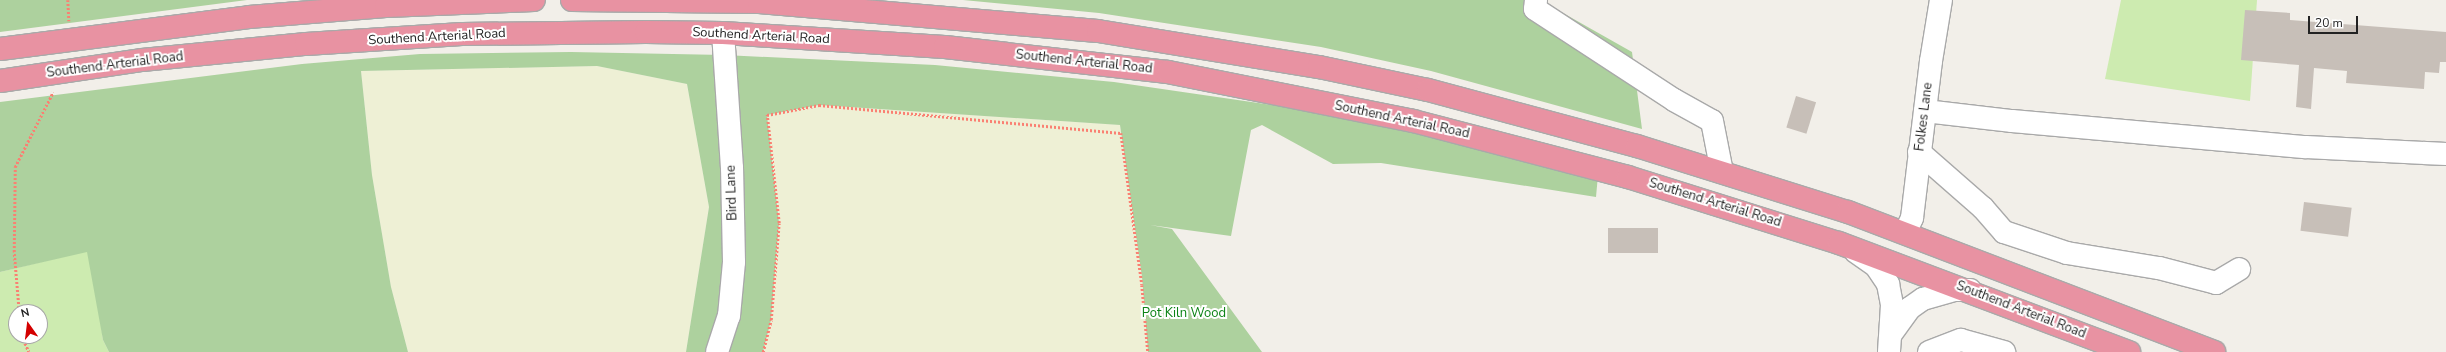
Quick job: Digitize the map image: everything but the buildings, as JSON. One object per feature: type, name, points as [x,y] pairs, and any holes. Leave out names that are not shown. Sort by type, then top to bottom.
[{"type":"highway","points":[[0,49],[249,17],[386,6],[534,0]]},
{"type":"highway","points":[[572,0],[721,0],[1098,31],[1230,51],[1428,90],[1722,172],[1905,233],[2214,352]]},
{"type":"highway","name":"Southend Arterial Road","points":[[0,81],[142,60],[306,44],[462,34],[723,33],[945,47],[1168,72],[1412,121],[1520,147],[1728,206],[1970,290],[2129,352]]},
{"type":"street","points":[[1536,0],[1535,9],[1674,100],[1712,121],[1722,172]]},
{"type":"street","name":"Folkes Lane","points":[[1905,233],[1912,218],[1919,152],[1941,0]]},
{"type":"street","name":"Bird Lane","points":[[717,352],[728,316],[734,262],[732,168],[723,33]]},
{"type":"street","points":[[1925,111],[2012,121],[2290,145],[2446,154]]},
{"type":"street","points":[[1919,152],[1983,208],[2004,232],[2067,253],[2159,268],[2216,283],[2240,269]]},
{"type":"street","points":[[1838,243],[1868,259],[1882,275],[1891,295],[1890,343]]},
{"type":"street","points":[[1890,343],[1910,308],[1923,299],[1954,290],[1970,290]]},
{"type":"street","points":[[1929,352],[1961,340],[2004,352]]},
{"type":"path","points":[[68,0],[70,28]]},
{"type":"path","points":[[18,304],[14,252],[15,167],[53,95]]},
{"type":"path","points":[[763,352],[771,320],[779,223],[766,115],[819,105],[1121,133],[1142,286],[1148,352]]},
{"type":"green space","points":[[0,0],[247,0],[0,32]]},
{"type":"green space","points":[[963,0],[1540,0],[1632,52],[1642,129],[1431,71],[1321,47],[1099,13]]},
{"type":"green space","points":[[2121,0],[2257,0],[2250,101],[2105,79]]},
{"type":"green space","name":"Pot Kiln Wood","points":[[571,52],[724,55],[935,65],[1114,82],[1321,112],[1598,175],[1596,197],[1381,163],[1333,164],[1262,125],[1251,130],[1231,236],[1150,225],[1172,229],[1262,352],[1148,352],[1142,277],[1120,125],[819,105],[767,115],[779,223],[771,320],[763,352],[686,352],[709,207],[687,84],[597,66],[361,71],[372,175],[391,287],[408,352],[109,352],[103,340],[87,252],[0,272],[0,102],[302,64],[420,54]]},
{"type":"green space","points":[[597,66],[687,84],[709,207],[686,352],[408,352],[391,287],[372,175],[361,71]]},
{"type":"green space","points":[[819,105],[1120,125],[1142,277],[1148,352],[763,352],[771,320],[779,223],[767,115]]},
{"type":"green space","points":[[91,250],[103,340],[109,352],[0,352],[0,272]]}]
